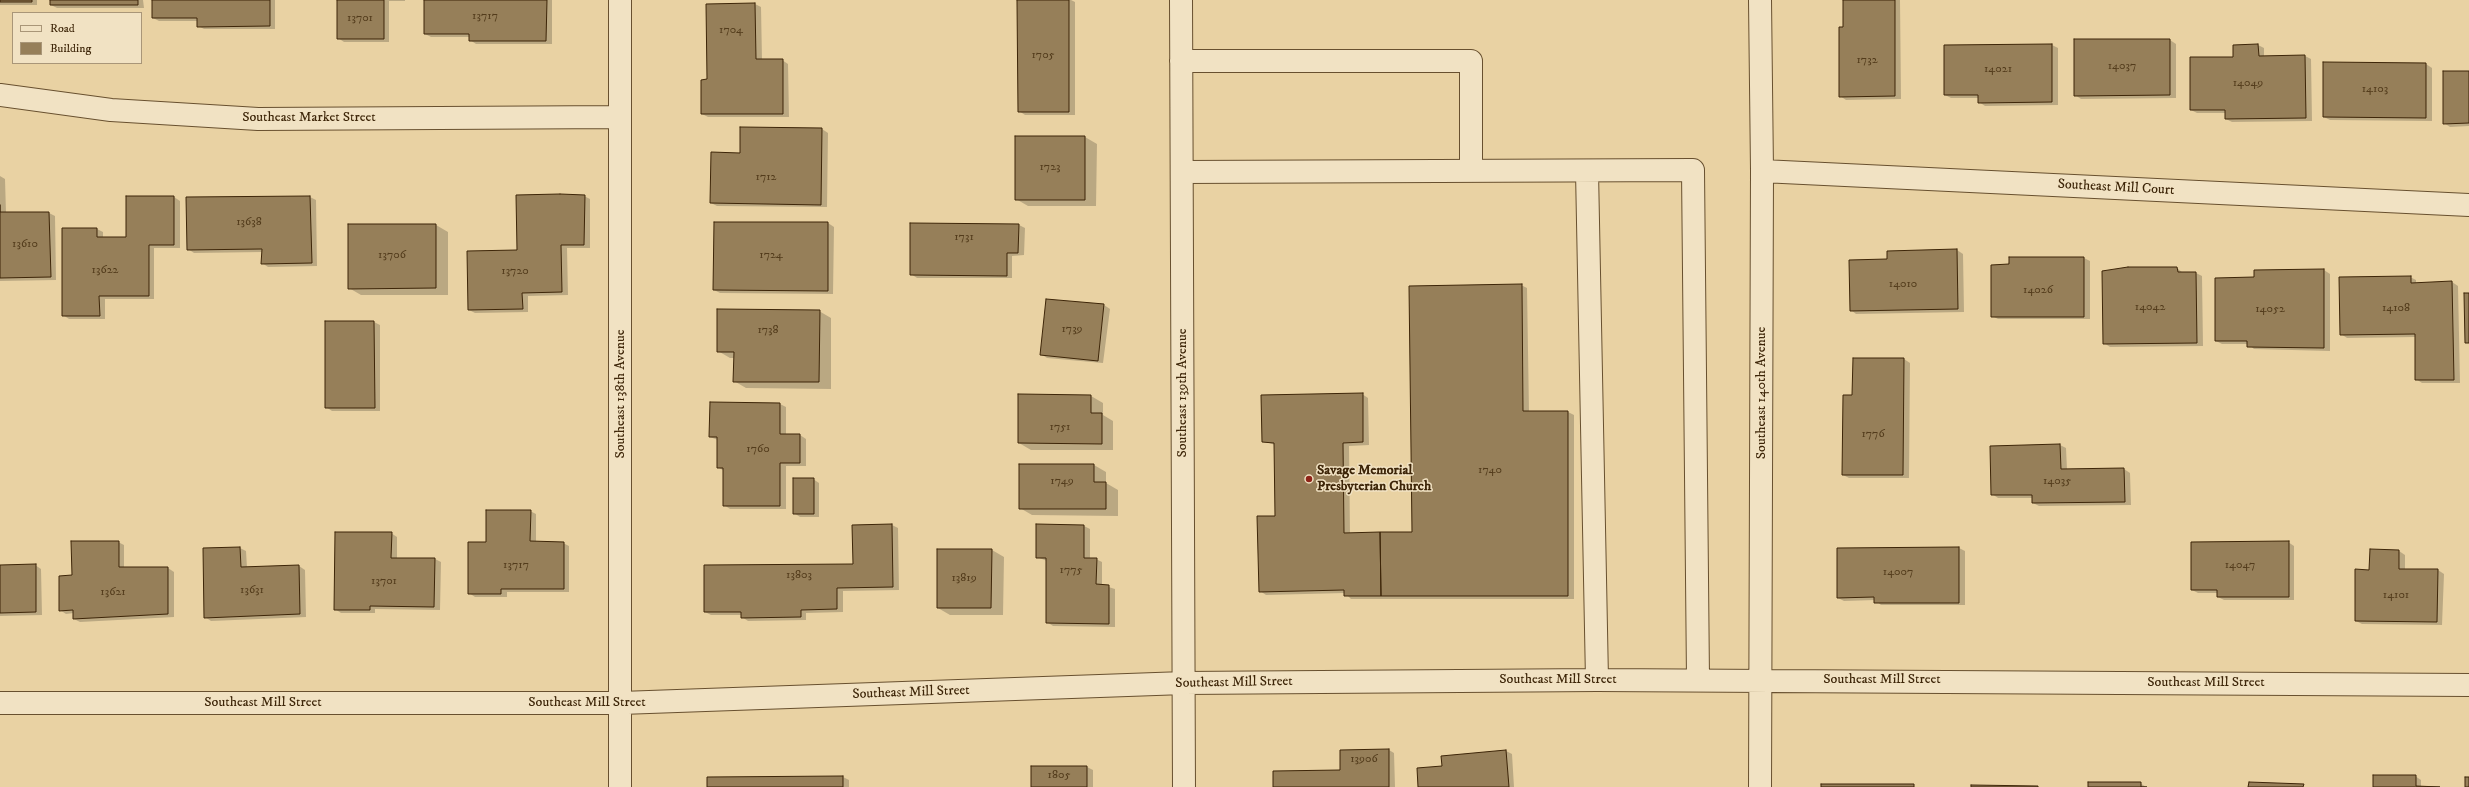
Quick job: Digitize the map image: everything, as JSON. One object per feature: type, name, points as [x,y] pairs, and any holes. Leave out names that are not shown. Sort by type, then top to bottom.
[{"type":"street","name":"Southeast 138th Avenue","points":[[620,0],[620,787]]},
{"type":"street","name":"Southeast 139th Avenue","points":[[1181,0],[1184,787]]},
{"type":"street","name":"Southeast 140th Avenue","points":[[1760,0],[1762,171],[1760,787]]},
{"type":"street","points":[[1181,61],[1471,61],[1471,171]]},
{"type":"street","name":"Southeast Market Street","points":[[0,95],[111,110],[258,119],[620,117]]},
{"type":"street","points":[[1182,172],[1693,170],[1698,679]]},
{"type":"street","points":[[1587,171],[1597,680]]},
{"type":"street","name":"Southeast Mill Court","points":[[1762,171],[2469,205]]},
{"type":"street","name":"Southeast Mill Street","points":[[0,703],[621,703],[1184,683],[1698,679],[2469,685]]},
{"type":"building","points":[[0,0],[32,0],[32,2],[0,2]]},
{"type":"building","points":[[50,0],[138,0],[138,5],[50,5]]},
{"type":"building","points":[[152,0],[270,0],[270,26],[197,27],[197,18],[152,18]]},
{"type":"building","points":[[337,0],[384,0],[384,39],[337,39]]},
{"type":"building","points":[[424,0],[547,0],[546,41],[469,41],[469,34],[424,34]]},
{"type":"building","points":[[1017,0],[1069,0],[1069,112],[1018,112]]},
{"type":"building","points":[[1843,0],[1895,0],[1895,96],[1839,97],[1839,27],[1843,27]]},
{"type":"building","points":[[755,3],[756,59],[783,59],[783,114],[701,114],[701,80],[707,79],[706,4]]},
{"type":"building","points":[[2074,39],[2170,39],[2170,95],[2074,96]]},
{"type":"building","points":[[2052,44],[2052,102],[1978,103],[1978,95],[1944,95],[1944,45]]},
{"type":"building","points":[[2258,44],[2259,56],[2305,55],[2306,118],[2225,119],[2225,110],[2190,110],[2190,57],[2233,57],[2233,45]]},
{"type":"building","points":[[2323,62],[2426,63],[2426,118],[2323,117]]},
{"type":"building","points":[[2443,71],[2469,71],[2469,123],[2443,124]]},
{"type":"building","points":[[740,127],[822,128],[821,205],[710,203],[711,152],[740,153]]},
{"type":"building","points":[[1015,136],[1085,136],[1085,200],[1015,200]]},
{"type":"building","points":[[516,195],[585,195],[584,245],[561,245],[562,292],[522,293],[523,309],[468,310],[467,251],[517,250]]},
{"type":"building","points":[[126,196],[174,196],[174,245],[149,245],[149,296],[99,296],[100,316],[62,316],[62,228],[97,228],[97,237],[126,237]]},
{"type":"building","points":[[310,196],[312,263],[261,264],[262,249],[187,250],[186,197]]},
{"type":"building","points":[[0,212],[49,212],[51,277],[0,278]]},
{"type":"building","points":[[714,222],[828,222],[828,291],[713,290]]},
{"type":"building","points":[[910,223],[1019,224],[1018,253],[1007,253],[1007,276],[910,275]]},
{"type":"building","points":[[348,224],[436,224],[436,288],[348,289]]},
{"type":"building","points":[[1957,249],[1958,309],[1850,311],[1849,260],[1887,259],[1887,251]]},
{"type":"building","points":[[2009,257],[2084,257],[2084,317],[1991,317],[1991,265],[2009,264]]},
{"type":"building","points":[[2128,267],[2177,267],[2178,272],[2196,272],[2197,343],[2103,344],[2102,271]]},
{"type":"building","points":[[2324,269],[2324,348],[2247,347],[2247,341],[2215,341],[2215,278],[2254,277],[2254,270]]},
{"type":"building","points":[[2411,276],[2411,283],[2452,281],[2454,380],[2415,380],[2415,334],[2340,335],[2339,277]]},
{"type":"building","points":[[1522,284],[1523,411],[1568,411],[1568,596],[1381,596],[1380,532],[1412,532],[1409,286]]},
{"type":"building","points":[[2464,293],[2469,293],[2469,343],[2465,343]]},
{"type":"building","points":[[1046,299],[1104,304],[1098,361],[1040,355]]},
{"type":"building","points":[[717,309],[820,310],[819,382],[733,382],[734,352],[717,352]]},
{"type":"building","points":[[325,321],[374,321],[375,408],[325,408]]},
{"type":"building","points":[[1853,358],[1904,358],[1903,475],[1842,475],[1843,395],[1852,395]]},
{"type":"building","name":"Savage Memorial Presbyterian Church","points":[[1363,393],[1363,442],[1343,443],[1344,533],[1380,532],[1381,596],[1344,596],[1344,590],[1259,592],[1257,516],[1275,516],[1274,443],[1262,442],[1261,395]]},
{"type":"building","points":[[1018,394],[1091,395],[1091,413],[1102,413],[1102,444],[1018,443]]},
{"type":"building","points":[[710,402],[780,403],[780,434],[800,434],[800,463],[780,463],[780,506],[723,506],[723,468],[717,468],[717,437],[709,437]]},
{"type":"building","points":[[2060,444],[2061,469],[2124,468],[2125,502],[2032,503],[2032,495],[1991,495],[1990,446]]},
{"type":"building","points":[[1019,464],[1094,464],[1094,482],[1106,482],[1106,509],[1019,509]]},
{"type":"building","points":[[793,478],[814,478],[814,514],[793,514]]},
{"type":"building","points":[[486,510],[531,510],[530,541],[564,542],[564,589],[501,589],[501,594],[468,594],[468,542],[486,542]]},
{"type":"building","points":[[892,524],[893,587],[837,588],[837,609],[801,610],[801,617],[741,618],[741,612],[704,612],[704,565],[853,564],[852,525]]},
{"type":"building","points":[[1036,524],[1084,525],[1084,558],[1097,558],[1096,584],[1109,585],[1109,624],[1046,623],[1046,558],[1036,558]]},
{"type":"building","points":[[335,532],[392,532],[391,558],[435,558],[434,607],[370,606],[370,610],[334,610]]},
{"type":"building","points":[[71,541],[119,541],[119,567],[168,567],[168,614],[73,619],[73,610],[59,611],[59,576],[72,575]]},
{"type":"building","points":[[2289,541],[2289,597],[2217,597],[2217,590],[2191,590],[2191,542]]},
{"type":"building","points":[[240,547],[241,567],[299,565],[300,614],[204,618],[203,548]]},
{"type":"building","points":[[1959,547],[1959,603],[1874,603],[1874,597],[1837,598],[1837,548]]},
{"type":"building","points":[[937,549],[992,549],[991,608],[937,608]]},
{"type":"building","points":[[2370,549],[2399,550],[2399,569],[2438,569],[2437,622],[2355,621],[2355,569],[2369,570]]},
{"type":"building","points":[[36,564],[36,612],[0,613],[0,565]]},
{"type":"building","points":[[1389,749],[1389,787],[1273,787],[1273,771],[1340,770],[1340,750]]},
{"type":"building","points":[[1506,750],[1509,787],[1418,787],[1417,768],[1442,766],[1441,756]]},
{"type":"building","points":[[1031,766],[1087,766],[1087,787],[1031,787]]},
{"type":"building","points":[[2373,775],[2416,775],[2416,786],[2440,787],[2373,787]]},
{"type":"building","points":[[843,776],[843,787],[707,787],[707,777]]},
{"type":"building","points":[[2465,777],[2469,777],[2469,787],[2465,787]]},
{"type":"building","points":[[2088,782],[2141,782],[2141,787],[2088,787]]},
{"type":"building","points":[[2249,782],[2304,784],[2303,787],[2248,787]]},
{"type":"building","points":[[1821,784],[1914,784],[1914,787],[1821,787]]},
{"type":"building","points":[[1971,785],[2038,786],[2038,787],[1971,787]]},
{"type":"place","name":"Savage Memorial Presbyterian Church","points":[[1309,479]]}]
